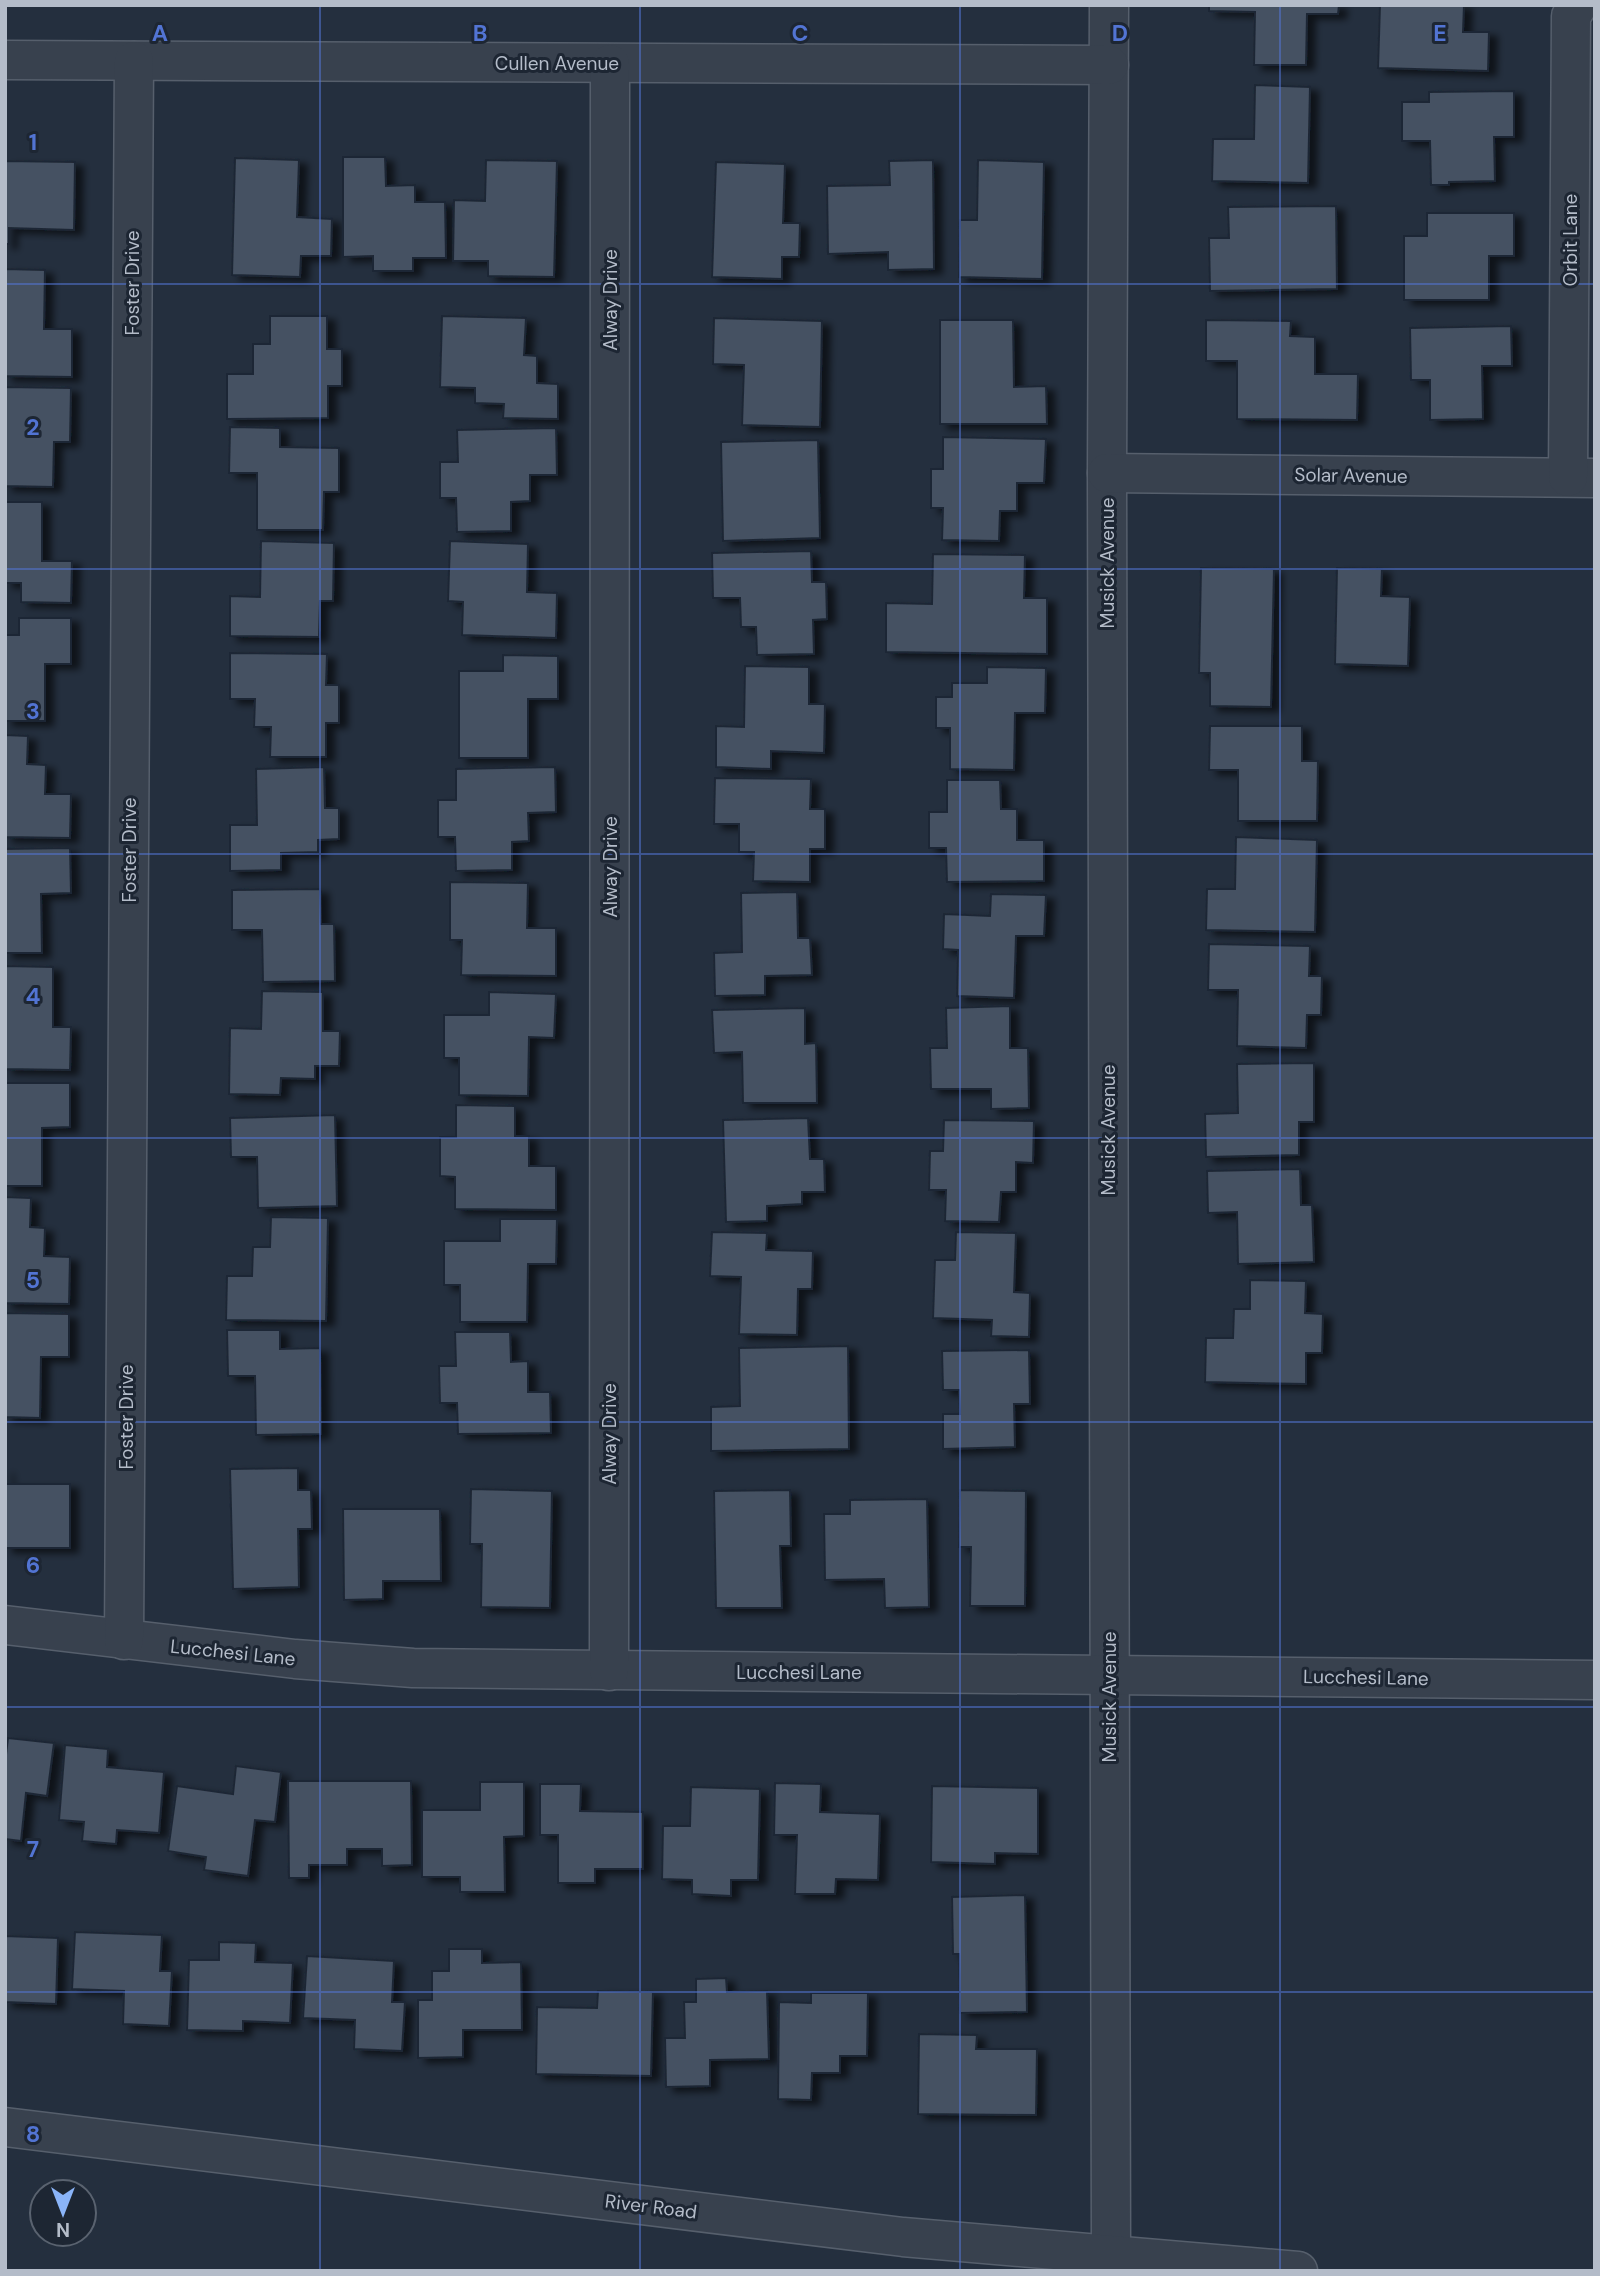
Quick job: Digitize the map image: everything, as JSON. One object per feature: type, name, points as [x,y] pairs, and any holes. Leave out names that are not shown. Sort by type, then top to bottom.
[{"type":"street","name":"Musick Avenue","points":[[1109,5],[1108,1674],[1111,2255]]},
{"type":"street","name":"Orbit Lane","points":[[1578,5],[1572,16],[1581,477]]},
{"type":"street","name":"Cullen Avenue","points":[[5,60],[1109,65]]},
{"type":"street","name":"Foster Drive","points":[[124,1640],[134,61]]},
{"type":"street","name":"Alway Drive","points":[[609,1671],[610,64]]},
{"type":"street","name":"Solar Avenue","points":[[1107,472],[1581,477]]},
{"type":"street","name":"Lucchesi Lane","points":[[5,1625],[295,1659],[413,1668],[1595,1680]]},
{"type":"street","name":"River Road","points":[[5,2127],[903,2237],[1297,2271]]},
{"type":"building","points":[[1209,5],[1339,5],[1338,14],[1307,14],[1306,65],[1254,65],[1255,12],[1209,11]]},
{"type":"building","points":[[1380,5],[1464,5],[1463,32],[1489,32],[1488,71],[1378,68]]},
{"type":"building","points":[[1255,85],[1310,87],[1308,183],[1212,181],[1213,139],[1254,139]]},
{"type":"building","points":[[1514,91],[1514,137],[1494,137],[1495,181],[1431,185],[1430,141],[1402,141],[1402,102],[1429,102],[1429,92]]},
{"type":"building","points":[[343,157],[385,157],[386,186],[415,185],[415,202],[445,202],[446,258],[413,258],[413,271],[373,271],[373,256],[343,257]]},
{"type":"building","points":[[235,158],[299,160],[297,217],[332,219],[331,256],[301,256],[300,277],[232,275]]},
{"type":"building","points":[[486,160],[557,161],[554,277],[488,276],[488,261],[453,261],[454,200],[485,201]]},
{"type":"building","points":[[933,160],[934,269],[888,270],[888,252],[828,254],[827,186],[890,185],[889,161]]},
{"type":"building","points":[[978,160],[1044,162],[1042,279],[959,277],[960,220],[977,220]]},
{"type":"building","points":[[5,161],[75,162],[74,230],[9,228],[9,244],[5,244]]},
{"type":"building","points":[[716,162],[785,164],[783,223],[800,223],[799,257],[782,257],[782,279],[712,277]]},
{"type":"building","points":[[1336,206],[1337,289],[1210,291],[1209,238],[1229,238],[1228,207]]},
{"type":"building","points":[[1427,213],[1514,213],[1514,256],[1489,256],[1489,300],[1404,300],[1404,236],[1427,236]]},
{"type":"building","points":[[5,269],[45,270],[44,329],[72,329],[72,377],[5,376]]},
{"type":"building","points":[[270,316],[327,316],[327,349],[342,349],[342,386],[328,386],[328,418],[227,419],[227,374],[253,374],[253,344],[270,344]]},
{"type":"building","points":[[442,316],[526,318],[524,355],[537,356],[537,383],[558,384],[558,419],[503,418],[504,404],[475,403],[475,388],[440,387]]},
{"type":"building","points":[[714,318],[822,321],[820,427],[742,425],[744,365],[713,364]]},
{"type":"building","points":[[940,320],[1013,320],[1014,387],[1046,386],[1047,424],[940,424]]},
{"type":"building","points":[[1206,320],[1291,321],[1290,336],[1315,337],[1315,374],[1358,374],[1357,420],[1237,419],[1237,361],[1206,361]]},
{"type":"building","points":[[1511,326],[1512,366],[1482,366],[1483,419],[1430,420],[1430,380],[1411,380],[1410,328]]},
{"type":"building","points":[[5,387],[71,388],[70,442],[54,442],[53,487],[5,486]]},
{"type":"building","points":[[230,427],[280,428],[280,447],[339,448],[339,492],[324,492],[323,530],[257,530],[257,473],[229,473]]},
{"type":"building","points":[[556,428],[557,475],[530,475],[530,501],[511,502],[511,531],[457,532],[456,498],[440,498],[440,462],[458,462],[457,430]]},
{"type":"building","points":[[943,437],[1046,439],[1044,483],[1017,483],[1017,511],[1000,511],[999,541],[942,540],[943,508],[931,508],[931,469],[943,469]]},
{"type":"building","points":[[818,440],[820,538],[723,541],[721,442]]},
{"type":"building","points":[[5,502],[42,502],[42,561],[72,561],[71,603],[21,602],[21,583],[5,583]]},
{"type":"building","points":[[261,541],[334,543],[333,601],[320,601],[319,637],[230,636],[230,596],[260,597]]},
{"type":"building","points":[[450,541],[528,544],[527,592],[557,593],[556,638],[462,635],[463,602],[448,601]]},
{"type":"building","points":[[811,551],[812,582],[826,582],[827,619],[813,620],[814,654],[757,655],[756,627],[741,627],[740,598],[713,598],[712,553]]},
{"type":"building","points":[[933,554],[1025,555],[1024,598],[1047,598],[1047,654],[886,652],[886,603],[932,604]]},
{"type":"building","points":[[1201,568],[1274,569],[1271,707],[1210,706],[1210,673],[1199,673]]},
{"type":"building","points":[[1337,568],[1382,569],[1381,596],[1410,597],[1408,666],[1335,664]]},
{"type":"building","points":[[19,618],[71,618],[71,664],[45,664],[45,721],[5,721],[5,635],[19,635]]},
{"type":"building","points":[[230,653],[327,654],[326,685],[339,685],[339,723],[326,723],[326,757],[270,757],[271,727],[254,727],[255,699],[230,699]]},
{"type":"building","points":[[503,655],[558,656],[558,699],[528,699],[528,758],[459,758],[459,671],[503,671]]},
{"type":"building","points":[[745,666],[809,667],[809,704],[825,704],[824,753],[771,751],[771,769],[716,767],[716,726],[744,727]]},
{"type":"building","points":[[987,667],[1046,668],[1045,713],[1015,713],[1014,770],[950,769],[950,728],[936,728],[936,697],[952,697],[952,683],[987,683]]},
{"type":"building","points":[[1210,726],[1302,726],[1302,761],[1318,761],[1317,821],[1238,821],[1238,770],[1209,770]]},
{"type":"building","points":[[5,735],[28,736],[27,764],[46,765],[45,794],[71,794],[70,838],[5,837]]},
{"type":"building","points":[[324,767],[325,808],[339,808],[339,839],[318,840],[318,852],[281,853],[281,870],[230,871],[230,825],[257,825],[256,769]]},
{"type":"building","points":[[555,767],[556,812],[528,813],[529,841],[512,842],[512,870],[456,871],[455,837],[438,837],[438,800],[456,800],[456,769]]},
{"type":"building","points":[[715,778],[811,779],[810,809],[825,809],[825,849],[810,849],[810,882],[753,881],[754,852],[739,852],[739,824],[714,824]]},
{"type":"building","points":[[947,780],[1000,780],[1001,809],[1017,809],[1017,840],[1044,840],[1044,881],[947,882],[946,848],[929,848],[929,812],[947,812]]},
{"type":"building","points":[[1236,837],[1317,840],[1315,932],[1206,930],[1207,889],[1235,889]]},
{"type":"building","points":[[70,848],[71,893],[41,894],[42,953],[5,953],[5,849]]},
{"type":"building","points":[[450,882],[528,883],[527,928],[556,928],[556,976],[461,975],[462,940],[450,940]]},
{"type":"building","points":[[320,889],[321,924],[334,924],[335,981],[263,982],[262,930],[232,930],[232,890]]},
{"type":"building","points":[[797,892],[798,938],[810,938],[812,975],[765,976],[765,995],[715,996],[714,953],[742,952],[741,893]]},
{"type":"building","points":[[991,894],[1046,895],[1044,936],[1016,936],[1014,998],[957,996],[958,950],[943,949],[944,914],[990,916]]},
{"type":"building","points":[[1209,944],[1310,946],[1309,976],[1322,976],[1321,1015],[1307,1015],[1306,1048],[1237,1046],[1238,990],[1208,990]]},
{"type":"building","points":[[5,966],[53,967],[53,1027],[71,1027],[70,1070],[5,1069]]},
{"type":"building","points":[[262,991],[323,992],[323,1031],[340,1031],[339,1066],[315,1066],[315,1079],[281,1078],[280,1095],[229,1094],[230,1028],[261,1029]]},
{"type":"building","points":[[489,992],[556,994],[554,1038],[529,1037],[528,1096],[459,1095],[459,1058],[444,1058],[444,1015],[489,1015]]},
{"type":"building","points":[[1010,1006],[1010,1048],[1028,1048],[1029,1108],[991,1109],[991,1089],[931,1089],[930,1048],[947,1048],[946,1008]]},
{"type":"building","points":[[805,1008],[805,1044],[816,1043],[817,1103],[743,1103],[742,1052],[714,1053],[712,1010]]},
{"type":"building","points":[[1314,1063],[1314,1122],[1299,1122],[1299,1155],[1206,1157],[1205,1114],[1238,1113],[1237,1064]]},
{"type":"building","points":[[5,1083],[70,1083],[70,1127],[42,1128],[42,1186],[5,1186]]},
{"type":"building","points":[[456,1105],[515,1106],[515,1136],[529,1136],[529,1166],[556,1166],[556,1210],[455,1209],[455,1177],[440,1176],[440,1137],[456,1137]]},
{"type":"building","points":[[335,1115],[337,1206],[258,1208],[257,1157],[231,1157],[230,1118]]},
{"type":"building","points":[[808,1118],[810,1159],[824,1159],[825,1192],[802,1192],[802,1204],[767,1206],[767,1221],[726,1222],[723,1120]]},
{"type":"building","points":[[944,1120],[1034,1121],[1033,1163],[1016,1162],[1016,1192],[1001,1192],[999,1222],[945,1221],[946,1190],[929,1190],[930,1151],[943,1151]]},
{"type":"building","points":[[1300,1169],[1301,1205],[1312,1205],[1314,1262],[1238,1264],[1237,1212],[1208,1213],[1207,1171]]},
{"type":"building","points":[[5,1197],[31,1198],[30,1227],[45,1228],[44,1256],[70,1257],[69,1304],[5,1303]]},
{"type":"building","points":[[271,1217],[328,1218],[326,1321],[226,1320],[227,1276],[252,1276],[253,1247],[270,1247]]},
{"type":"building","points":[[500,1219],[557,1219],[556,1264],[528,1264],[527,1322],[460,1322],[460,1285],[444,1285],[444,1241],[500,1241]]},
{"type":"building","points":[[712,1232],[767,1233],[766,1250],[813,1251],[812,1289],[798,1289],[797,1335],[739,1334],[741,1277],[710,1276]]},
{"type":"building","points":[[956,1232],[1016,1233],[1014,1292],[1030,1293],[1029,1337],[991,1336],[992,1320],[933,1318],[935,1260],[955,1260]]},
{"type":"building","points":[[1250,1280],[1306,1281],[1305,1313],[1323,1314],[1322,1353],[1306,1353],[1306,1384],[1205,1382],[1206,1338],[1233,1338],[1234,1309],[1250,1309]]},
{"type":"building","points":[[5,1313],[69,1314],[69,1357],[41,1357],[40,1418],[5,1417]]},
{"type":"building","points":[[227,1330],[280,1330],[280,1349],[320,1348],[321,1434],[256,1435],[255,1376],[228,1376]]},
{"type":"building","points":[[455,1332],[510,1332],[511,1362],[528,1361],[528,1392],[550,1392],[551,1433],[458,1434],[457,1403],[440,1403],[439,1366],[456,1366]]},
{"type":"building","points":[[848,1346],[849,1449],[711,1451],[711,1407],[740,1406],[739,1348]]},
{"type":"building","points":[[1029,1350],[1030,1404],[1014,1404],[1015,1447],[943,1449],[943,1414],[960,1414],[959,1390],[943,1390],[942,1351]]},
{"type":"building","points":[[5,1468],[6,1484],[70,1484],[70,1548],[5,1548]]},
{"type":"building","points":[[298,1468],[298,1490],[311,1490],[312,1529],[298,1529],[299,1587],[233,1589],[230,1469]]},
{"type":"building","points":[[471,1489],[552,1491],[550,1608],[481,1607],[482,1544],[470,1544]]},
{"type":"building","points":[[790,1490],[791,1546],[780,1546],[782,1608],[716,1608],[714,1491]]},
{"type":"building","points":[[960,1490],[1026,1491],[1025,1606],[970,1606],[971,1547],[959,1547]]},
{"type":"building","points":[[927,1499],[929,1607],[885,1608],[884,1579],[825,1580],[824,1514],[850,1514],[850,1500]]},
{"type":"building","points":[[343,1509],[440,1509],[441,1581],[383,1581],[383,1599],[344,1600]]},
{"type":"building","points":[[8,1738],[54,1743],[47,1796],[26,1793],[21,1841],[5,1839],[5,1763]]},
{"type":"building","points":[[65,1745],[108,1749],[107,1767],[164,1772],[159,1833],[117,1830],[116,1844],[82,1841],[84,1822],[59,1820]]},
{"type":"building","points":[[236,1766],[281,1772],[275,1822],[255,1820],[248,1876],[204,1870],[206,1857],[168,1851],[177,1786],[233,1794]]},
{"type":"building","points":[[288,1781],[411,1781],[412,1865],[382,1866],[382,1849],[347,1849],[347,1865],[309,1865],[309,1878],[289,1878]]},
{"type":"building","points":[[480,1782],[524,1782],[524,1836],[504,1837],[505,1892],[460,1892],[460,1877],[422,1877],[422,1810],[480,1810]]},
{"type":"building","points":[[775,1783],[821,1784],[820,1812],[880,1814],[878,1880],[836,1879],[835,1894],[795,1894],[797,1835],[774,1835]]},
{"type":"building","points":[[540,1784],[581,1784],[580,1811],[643,1812],[643,1869],[595,1869],[595,1883],[558,1883],[558,1835],[540,1835]]},
{"type":"building","points":[[932,1786],[1038,1788],[1038,1854],[995,1853],[995,1864],[931,1862]]},
{"type":"building","points":[[691,1787],[760,1789],[758,1880],[731,1880],[731,1896],[692,1894],[692,1880],[662,1879],[663,1826],[690,1826]]},
{"type":"building","points":[[1025,1895],[1027,2012],[960,2013],[959,1954],[953,1954],[952,1897]]},
{"type":"building","points":[[75,1932],[162,1935],[160,1971],[172,1971],[169,2026],[123,2024],[124,1991],[72,1989]]},
{"type":"building","points":[[5,1936],[58,1938],[56,2004],[5,2002]]},
{"type":"building","points":[[219,1942],[256,1943],[255,1962],[293,1963],[290,2023],[243,2021],[243,2031],[187,2030],[189,1960],[219,1960]]},
{"type":"building","points":[[449,1949],[482,1949],[482,1963],[521,1962],[522,2030],[463,2030],[463,2057],[418,2058],[418,2000],[432,2000],[432,1971],[449,1971]]},
{"type":"building","points":[[307,1956],[394,1961],[392,2002],[405,2002],[402,2051],[354,2049],[355,2020],[303,2018]]},
{"type":"building","points":[[726,1978],[727,1992],[767,1991],[769,2059],[710,2060],[710,2086],[666,2087],[665,2038],[685,2038],[684,2002],[696,2002],[696,1979]]},
{"type":"building","points":[[598,1991],[653,1992],[651,2076],[536,2074],[537,2007],[597,2008]]},
{"type":"building","points":[[811,1993],[868,1993],[867,2056],[840,2056],[840,2073],[812,2073],[811,2100],[778,2099],[779,2002],[811,2003]]},
{"type":"building","points":[[919,2034],[977,2035],[976,2049],[1037,2049],[1036,2115],[918,2114]]}]
